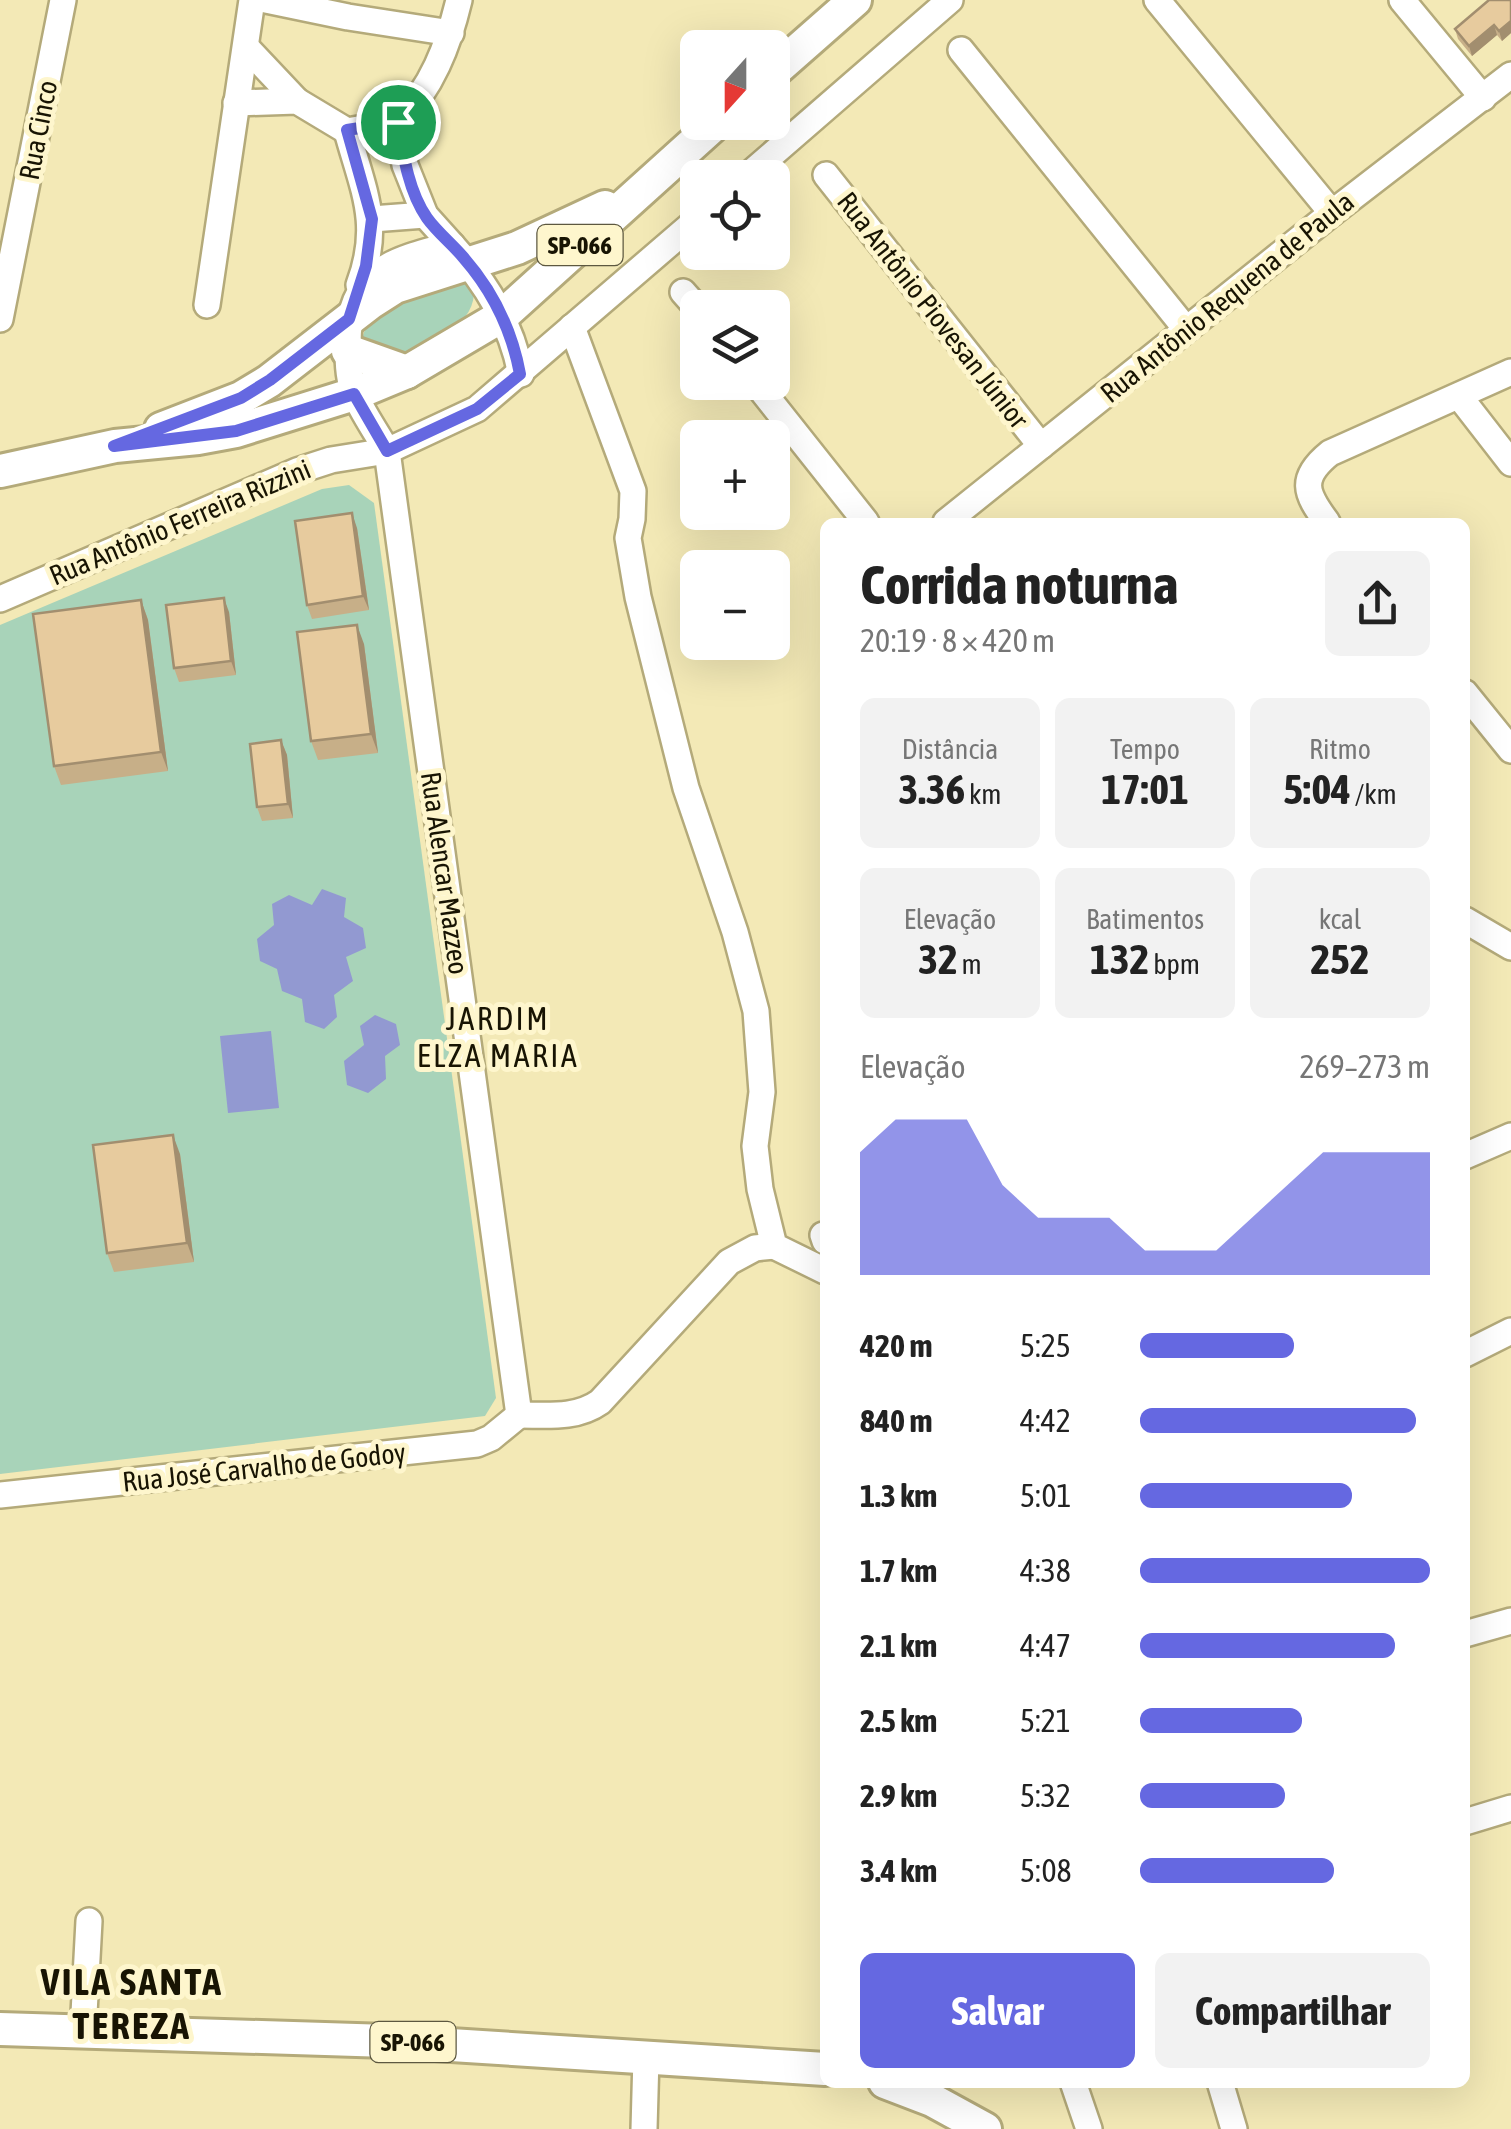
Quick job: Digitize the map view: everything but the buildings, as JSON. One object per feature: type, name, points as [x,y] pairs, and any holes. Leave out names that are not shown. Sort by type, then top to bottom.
[{"type":"main road","points":[[790,57],[855,0]]},
{"type":"main road","name":"SP-066","points":[[0,472],[114,446],[236,431],[354,394],[407,372],[502,316],[697,140]]},
{"type":"main road","name":"SP-066","points":[[114,446],[241,398],[395,287],[460,254],[518,248],[567,227],[658,175]]},
{"type":"main road","points":[[351,321],[407,372]]},
{"type":"main road","name":"SP-066","points":[[0,2029],[388,2041],[820,2069]]},
{"type":"main road","points":[[901,2088],[985,2129]]},
{"type":"street","name":"Rua Cinco","points":[[0,319],[63,0]]},
{"type":"street","points":[[206,304],[252,0]]},
{"type":"street","points":[[266,0],[348,18],[451,32]]},
{"type":"street","points":[[247,48],[297,101],[347,130],[398,122],[429,84],[451,32],[458,0]]},
{"type":"street","points":[[766,160],[950,0]]},
{"type":"street","points":[[1158,0],[1332,213]]},
{"type":"street","points":[[1402,0],[1482,98]]},
{"type":"street","points":[[961,50],[1186,330]]},
{"type":"street","name":"Rua Antônio Requena de Paula","points":[[951,518],[1511,75]]},
{"type":"street","points":[[236,103],[297,101]]},
{"type":"street","points":[[398,122],[406,165],[424,215],[493,298],[520,374]]},
{"type":"street","points":[[347,130],[372,219],[370,250],[351,321],[354,394],[387,451]]},
{"type":"street","name":"Rua Antônio Piovesan Júnior","points":[[826,175],[1041,446]]},
{"type":"street","points":[[372,219],[424,215]]},
{"type":"street","name":"Rua Antônio Ferreira Rizzini","points":[[0,599],[297,471],[330,460],[387,451],[477,409],[680,234]]},
{"type":"street","points":[[572,327],[633,491],[628,538],[638,597],[686,788],[736,932],[756,1011],[762,1092],[755,1146],[760,1190],[774,1246]]},
{"type":"street","points":[[1324,518],[1310,498],[1307,481],[1315,465],[1330,453],[1511,372]]},
{"type":"street","points":[[1459,396],[1511,462]]},
{"type":"street","points":[[770,400],[863,518]]},
{"type":"street","name":"Rua Alencar Mazzeo","points":[[387,451],[519,1415]]},
{"type":"street","points":[[1470,699],[1511,750]]},
{"type":"street","points":[[1470,923],[1511,946]]},
{"type":"street","points":[[1470,1154],[1511,1136]]},
{"type":"street","points":[[519,1415],[589,1410],[729,1262],[755,1248],[774,1246],[820,1269]]},
{"type":"street","points":[[1470,1352],[1511,1331]]},
{"type":"street","name":"Rua José Carvalho de Godoy","points":[[0,1495],[478,1444],[519,1415]]},
{"type":"street","points":[[1470,1633],[1511,1621]]},
{"type":"street","points":[[1470,1820],[1511,1808]]},
{"type":"street","points":[[84,2032],[90,1921]]},
{"type":"street","points":[[644,2129],[646,2056]]},
{"type":"street","points":[[1074,2088],[1090,2129]]},
{"type":"street","points":[[1222,2088],[1234,2129]]},
{"type":"green space","points":[[462,279],[474,294],[471,306],[446,334],[398,356],[362,340],[367,326],[388,305]]},
{"type":"green space","points":[[349,485],[374,503],[496,1398],[485,1416],[0,1474],[0,625],[322,489]]},
{"type":"water","points":[[322,889],[346,898],[344,917],[363,928],[366,948],[346,957],[353,981],[334,995],[337,1017],[324,1029],[305,1022],[302,999],[282,991],[277,969],[260,961],[257,939],[274,925],[272,904],[289,895],[312,905]]},
{"type":"water","points":[[375,1015],[396,1024],[400,1045],[385,1056],[386,1079],[368,1093],[347,1085],[344,1061],[364,1045],[360,1026]]},
{"type":"water","points":[[271,1031],[279,1108],[228,1113],[220,1036]]},
{"type":"district","name":"JARDIM ELZA MARIA","points":[[498,1036]]},
{"type":"district","name":"VILA SANTA TEREZA","points":[[132,2003]]},
{"type":"route","points":[[398,122],[406,165],[424,215],[468,263],[493,298],[510,334],[520,374],[477,409],[387,451],[354,394],[236,431],[114,446],[241,398],[349,319],[370,250],[372,219],[347,130],[398,122]]}]
